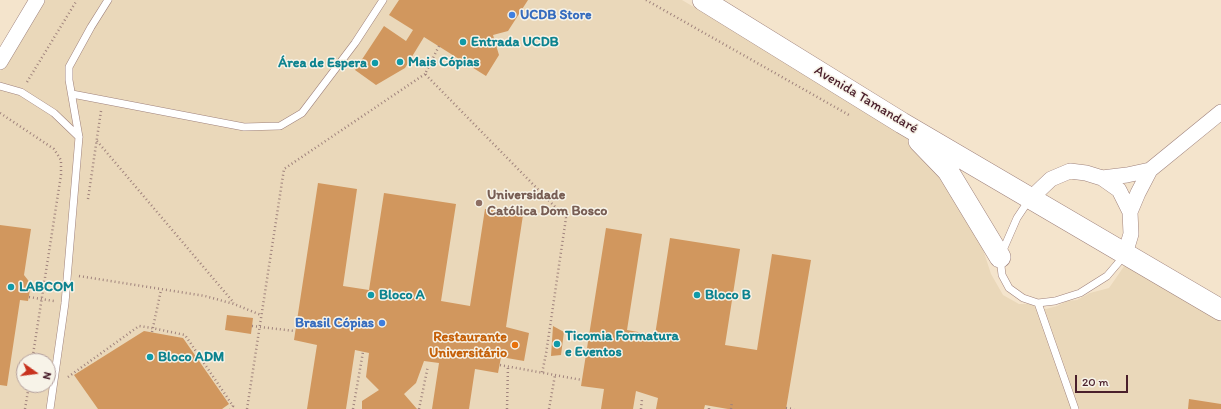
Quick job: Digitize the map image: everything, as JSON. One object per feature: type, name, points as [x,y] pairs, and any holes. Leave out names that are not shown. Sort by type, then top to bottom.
[{"type":"main road","name":"Avenida Tamandaré","points":[[703,0],[902,123],[1221,310]]},
{"type":"main road","points":[[902,123],[948,171],[1000,257]]},
{"type":"street","points":[[0,62],[37,0]]},
{"type":"street","points":[[1130,212],[1150,170],[1221,112]]},
{"type":"street","points":[[1102,178],[1150,170]]},
{"type":"street","points":[[1031,198],[1051,179],[1070,171],[1086,173],[1102,178],[1119,190],[1130,212],[1131,234],[1125,254]]},
{"type":"lane","points":[[50,409],[65,303],[79,137],[72,94],[68,80],[69,67],[108,0]]},
{"type":"lane","points":[[72,94],[244,127],[280,126],[302,113],[355,43],[383,0]]},
{"type":"lane","points":[[0,86],[21,92],[54,113],[79,137]]},
{"type":"lane","points":[[1031,198],[1018,218],[1000,257],[1002,275],[1009,288],[1023,298],[1038,303],[1055,301],[1080,293],[1107,276],[1125,254]]},
{"type":"lane","points":[[1038,303],[1075,409]]},
{"type":"path","points":[[21,92],[77,0]]},
{"type":"path","points":[[646,0],[852,116]]},
{"type":"path","points":[[247,409],[284,170],[425,74],[439,46]]},
{"type":"path","points":[[425,74],[566,218],[542,373]]},
{"type":"path","points":[[87,201],[101,110],[99,99]]},
{"type":"path","points":[[0,113],[54,149],[61,160],[61,175],[33,353]]},
{"type":"path","points":[[97,141],[234,304]]},
{"type":"path","points":[[75,276],[205,296],[234,304],[261,315]]},
{"type":"path","points":[[152,332],[161,290]]},
{"type":"path","points":[[28,297],[65,303]]},
{"type":"path","points":[[67,377],[139,326],[152,328],[185,335],[234,406],[230,409]]},
{"type":"path","points":[[252,326],[295,331]]},
{"type":"path","points":[[353,409],[363,352]]},
{"type":"path","points":[[500,365],[582,380]]},
{"type":"path","points":[[419,409],[428,366]]},
{"type":"path","points":[[507,409],[508,366]]},
{"type":"path","points":[[549,409],[554,375]]},
{"type":"path","points":[[25,409],[28,393]]},
{"type":"path","points":[[640,409],[642,399]]},
{"type":"path","points":[[731,409],[732,400]]},
{"type":"path","points":[[786,408],[794,409]]},
{"type":"shaded area","name":"Universidade Católica Dom Bosco","points":[[43,0],[682,0],[899,128],[939,172],[978,234],[991,274],[1003,295],[1019,304],[1029,304],[1046,309],[1067,301],[1077,300],[1090,293],[1109,288],[1125,265],[1221,320],[1221,409],[0,409],[0,71]]},
{"type":"building","name":"Entrada UCDB","points":[[399,0],[528,0],[508,31],[493,35],[499,55],[486,76],[424,37],[405,68],[376,85],[355,70],[384,26],[406,41],[413,30],[389,15]]},
{"type":"building","name":"Bloco A","points":[[318,183],[357,189],[343,286],[369,290],[384,193],[456,204],[441,301],[470,306],[485,209],[523,215],[506,327],[529,333],[524,361],[501,357],[498,373],[475,369],[469,409],[432,409],[439,363],[424,361],[416,383],[404,394],[417,409],[362,409],[362,401],[379,390],[366,377],[369,353],[355,350],[346,409],[307,409],[317,345],[294,340]]},
{"type":"building","name":"LABCOM","points":[[0,225],[31,229],[24,275],[31,284],[28,301],[20,300],[7,386],[0,385]]},
{"type":"building","name":"Bloco B","points":[[606,228],[642,234],[627,330],[655,335],[670,238],[740,249],[725,345],[757,350],[772,254],[811,260],[786,409],[728,409],[705,405],[704,409],[656,409],[658,398],[636,391],[633,409],[601,409],[604,389],[581,386]]},
{"type":"building","points":[[227,315],[253,318],[251,334],[225,330]]},
{"type":"building","name":"Ticomia Formatura e Eventos","points":[[553,326],[564,332],[561,355],[551,356]]},
{"type":"building","name":"Bloco ADM","points":[[144,331],[183,338],[229,404],[222,409],[98,409],[74,375]]},
{"type":"building","points":[[1189,399],[1221,404],[1221,409],[1188,409]]},
{"type":"place","name":"UCDB Store","points":[[512,15]]},
{"type":"place","name":"Entrada UCDB","points":[[463,42]]},
{"type":"place","name":"Mais Cópias","points":[[400,62]]},
{"type":"place","name":"Área de Espera","points":[[375,63]]},
{"type":"place","name":"Universidade Católica Dom Bosco","points":[[479,203]]},
{"type":"place","name":"LABCOM","points":[[11,287]]},
{"type":"place","name":"Bloco A","points":[[371,295]]},
{"type":"place","name":"Bloco B","points":[[697,295]]},
{"type":"place","name":"Brasil Cópias","points":[[382,323]]},
{"type":"place","name":"Ticomia Formatura e Eventos","points":[[557,344]]},
{"type":"place","name":"Restaurante Universitário","points":[[515,345]]},
{"type":"place","name":"Bloco ADM","points":[[150,357]]}]
